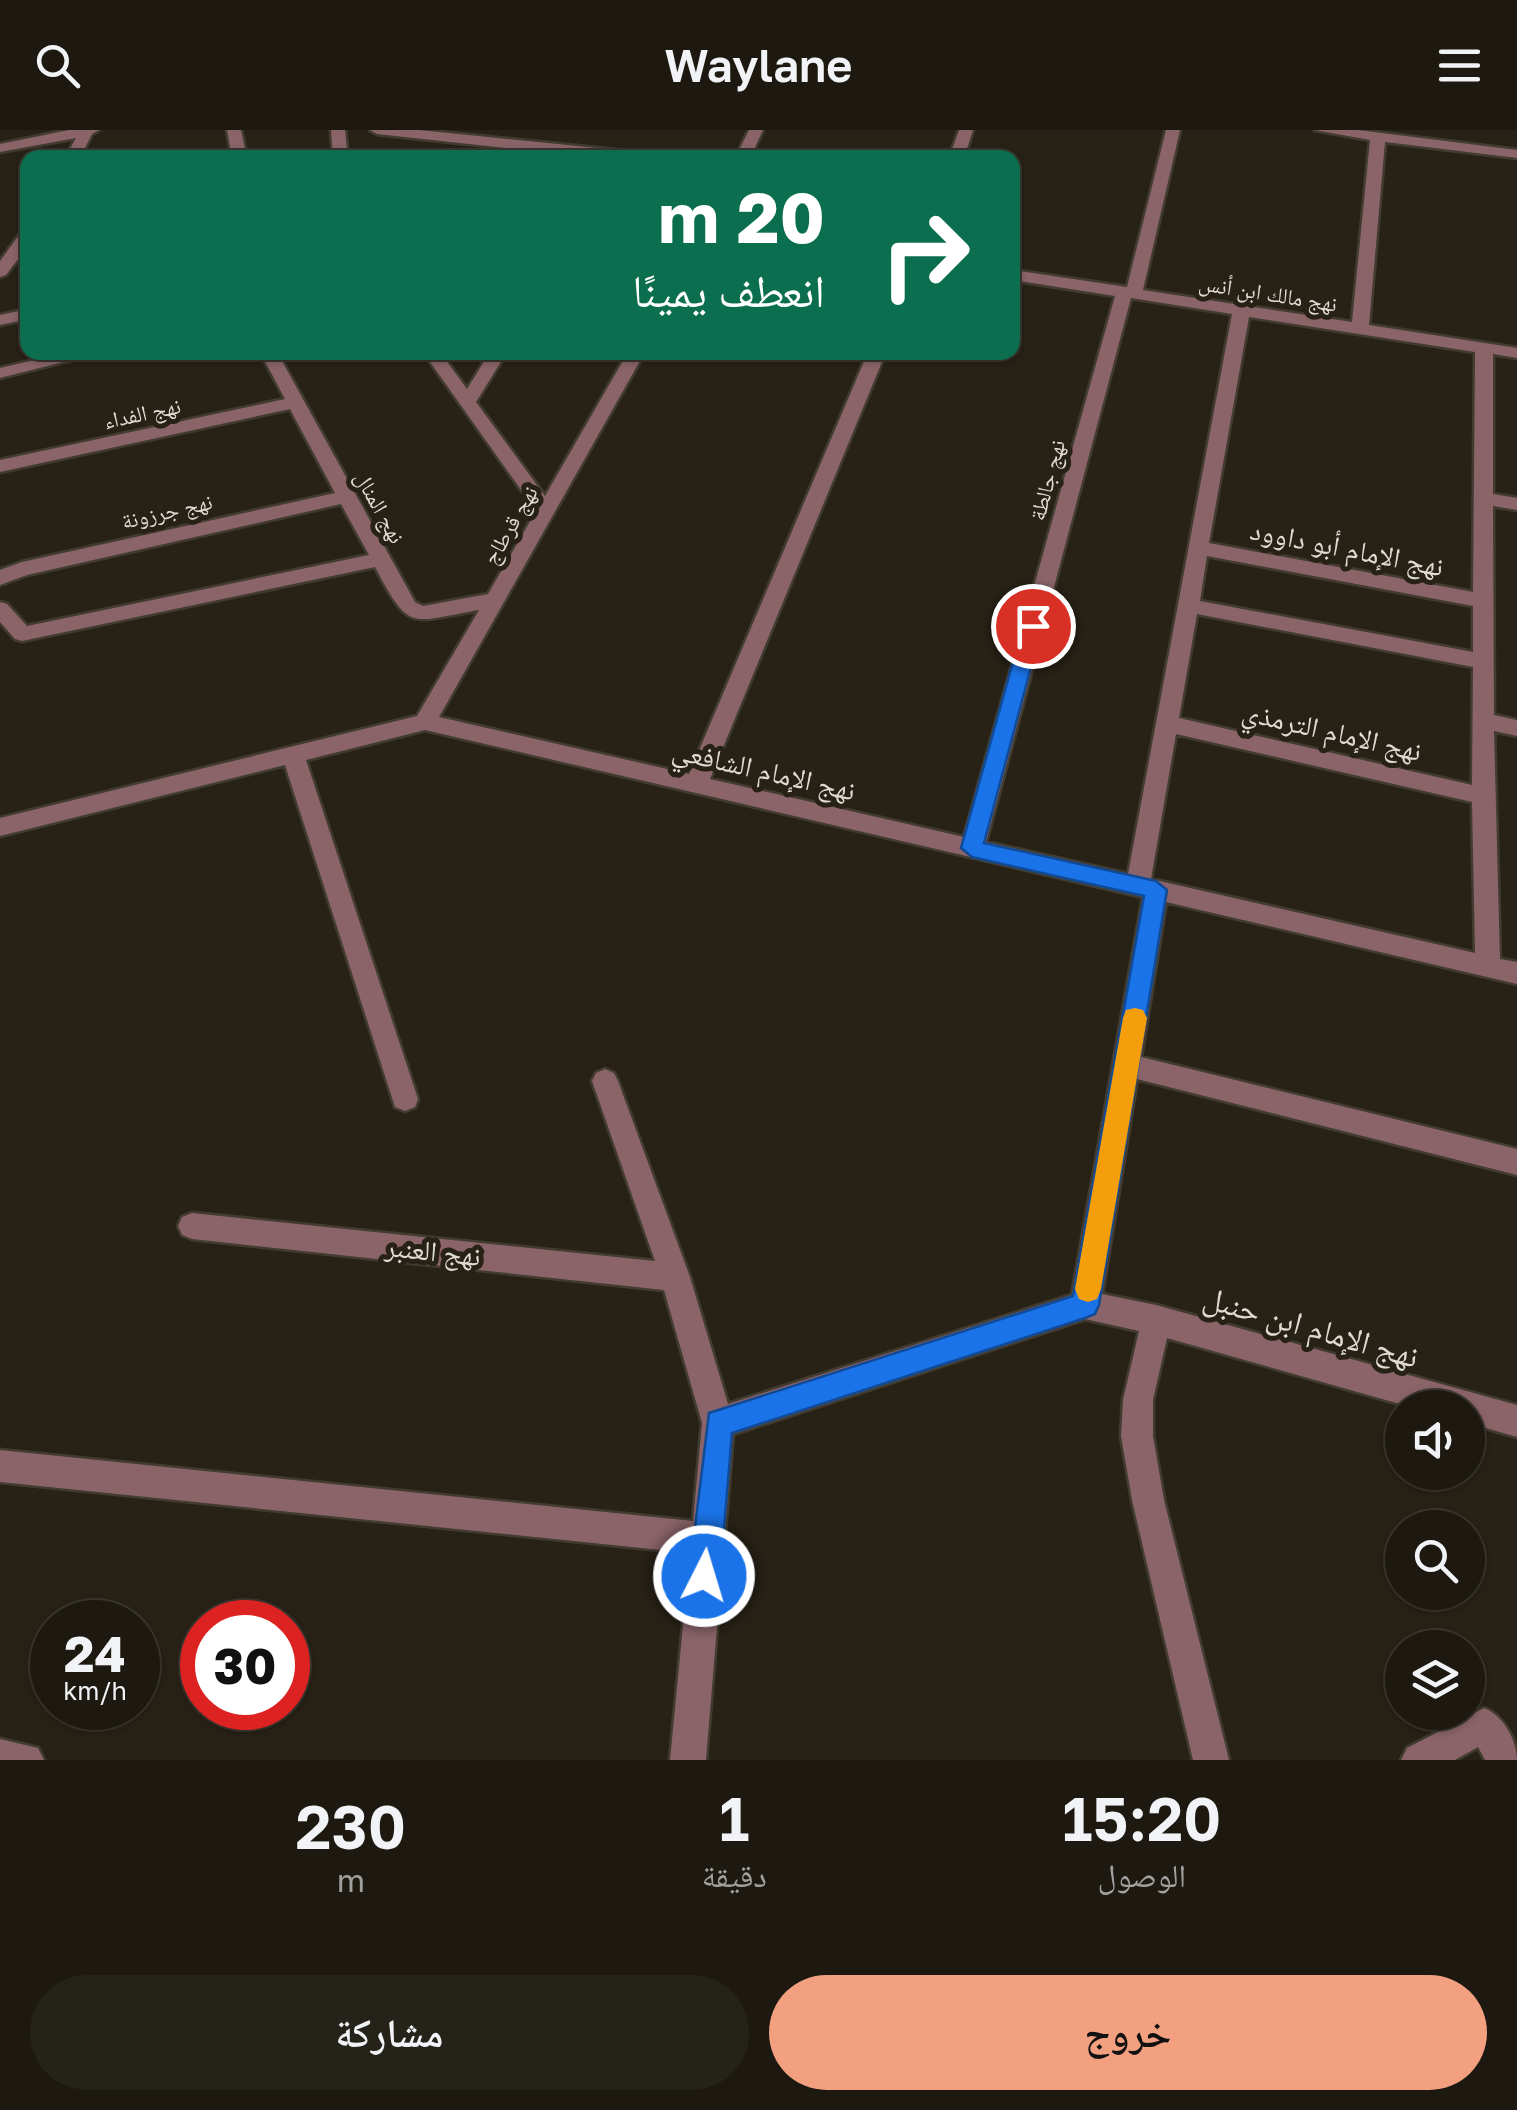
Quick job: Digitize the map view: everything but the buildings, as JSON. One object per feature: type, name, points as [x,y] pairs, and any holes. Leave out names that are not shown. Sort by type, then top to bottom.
[{"type":"street","points":[[0,163],[7,147],[25,130]]},
{"type":"street","points":[[7,147],[88,130]]},
{"type":"street","points":[[377,130],[571,150]]},
{"type":"street","points":[[533,146],[544,130]]},
{"type":"street","name":"نهج جالطة","points":[[972,848],[1124,293],[1135,290],[1173,130]]},
{"type":"street","points":[[1322,130],[1517,154]]},
{"type":"street","points":[[1360,331],[1378,137]]},
{"type":"street","points":[[0,272],[20,245]]},
{"type":"street","name":"نهج مالك ابن أنس","points":[[1020,276],[1517,354]]},
{"type":"street","points":[[718,1423],[1085,1305],[1127,1065],[1168,724],[1241,312]]},
{"type":"street","points":[[1484,349],[1488,966]]},
{"type":"street","points":[[0,373],[59,360]]},
{"type":"street","name":"نهج المنال","points":[[272,360],[292,403],[411,610],[422,613],[495,600]]},
{"type":"street","points":[[437,360],[547,513]]},
{"type":"street","points":[[467,402],[494,360]]},
{"type":"street","name":"نهج قرطاج","points":[[425,722],[633,360]]},
{"type":"street","points":[[696,784],[875,360]]},
{"type":"street","name":"نهج الفداء","points":[[0,466],[292,403]]},
{"type":"street","name":"نهج جرزونة","points":[[0,578],[22,569],[346,497]]},
{"type":"street","points":[[1484,498],[1517,504]]},
{"type":"street","name":"نهج الإمام أبو داوود","points":[[1200,548],[1484,602]]},
{"type":"street","points":[[0,609],[22,634],[381,559]]},
{"type":"street","points":[[1191,606],[1486,662]]},
{"type":"street","points":[[1484,721],[1517,728]]},
{"type":"street","name":"نهج الإمام الشافعي","points":[[0,827],[425,722],[1517,973]]},
{"type":"street","name":"نهج الإمام الترمذي","points":[[1168,724],[1484,796]]},
{"type":"street","points":[[292,752],[405,1099]]},
{"type":"street","points":[[1127,1065],[1517,1162]]},
{"type":"street","points":[[605,1081],[675,1277],[718,1423],[688,1760]]},
{"type":"street","name":"نهج العنبر","points":[[192,1226],[675,1277]]},
{"type":"street","name":"نهج الإمام ابن حنبل","points":[[1085,1305],[1156,1320],[1517,1421]]},
{"type":"street","points":[[1156,1320],[1138,1400],[1137,1436],[1148,1500],[1211,1760]]},
{"type":"street","points":[[0,1466],[708,1540]]},
{"type":"street","points":[[1420,1760],[1484,1725],[1505,1760]]},
{"type":"street","points":[[0,1758],[26,1760]]},
{"type":"slow traffic","points":[[1088,1289],[1135,1018]]},
{"type":"route","points":[[704,1576],[718,1423],[1085,1305],[1156,890],[972,848],[1033,626]]}]
